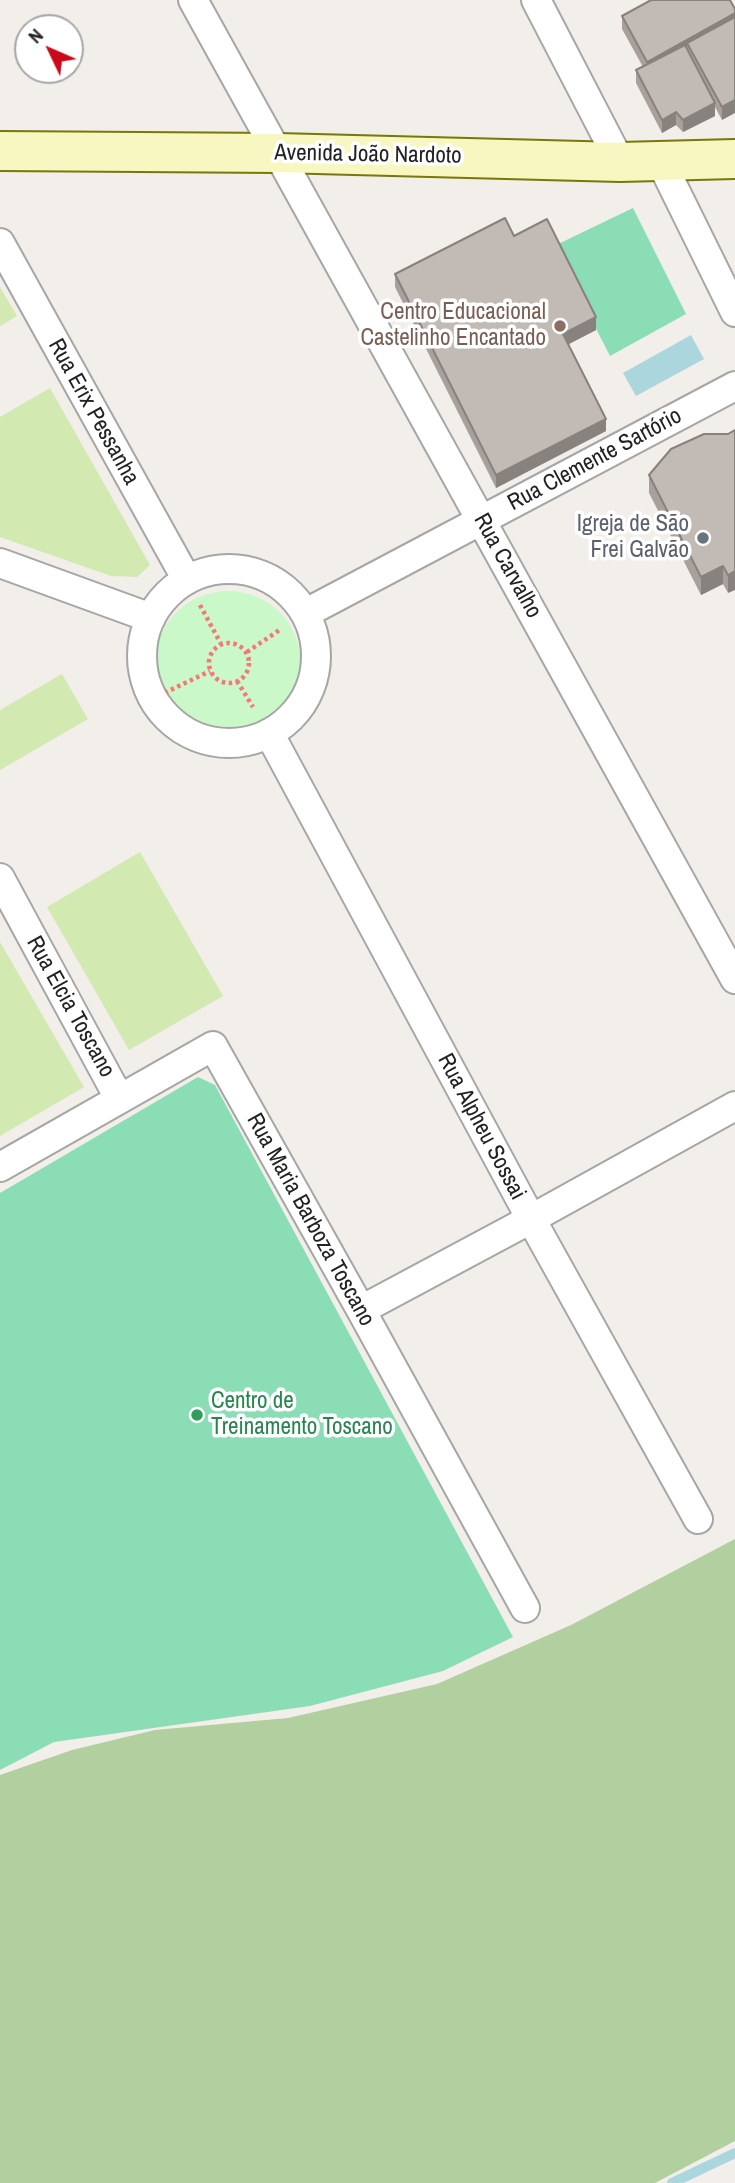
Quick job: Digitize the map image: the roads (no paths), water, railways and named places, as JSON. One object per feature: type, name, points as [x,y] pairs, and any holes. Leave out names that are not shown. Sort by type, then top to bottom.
[{"type":"street","name":"Rua Carvalho","points":[[193,0],[735,979]]},
{"type":"street","points":[[536,0],[620,162]]},
{"type":"street","name":"Avenida João Nardoto","points":[[0,151],[278,153],[620,162],[735,159]]},
{"type":"street","points":[[661,162],[735,312]]},
{"type":"street","name":"Rua Erix Pessanha","points":[[0,243],[187,580]]},
{"type":"street","name":"Rua Clemente Sartório","points":[[306,613],[735,386]]},
{"type":"street","points":[[0,563],[151,618]]},
{"type":"street","points":[[230,569],[253,572],[274,580],[292,595],[306,613],[317,651],[316,671],[300,708],[286,722],[269,733],[251,741],[232,743],[194,737],[164,715],[152,699],[142,659],[144,638],[160,603],[172,590],[187,580],[208,571],[230,569]]},
{"type":"street","name":"Rua Alpheu Sossai","points":[[269,733],[531,1219],[698,1518]]},
{"type":"street","name":"Rua Elcia Toscano","points":[[0,878],[119,1098]]},
{"type":"street","name":"Rua Maria Barboza Toscano","points":[[0,1167],[213,1046],[525,1608]]},
{"type":"street","points":[[361,1310],[735,1107]]},
{"type":"water","points":[[691,335],[704,359],[636,396],[623,373]]},
{"type":"waterway","points":[[672,2183],[735,2153]]},
{"type":"place","name":"Centro Educacional Castelinho Encantado","points":[[560,326]]},
{"type":"place","name":"Igreja de São Frei Galvão","points":[[703,538]]},
{"type":"place","name":"Centro de Treinamento Toscano","points":[[197,1415]]}]
